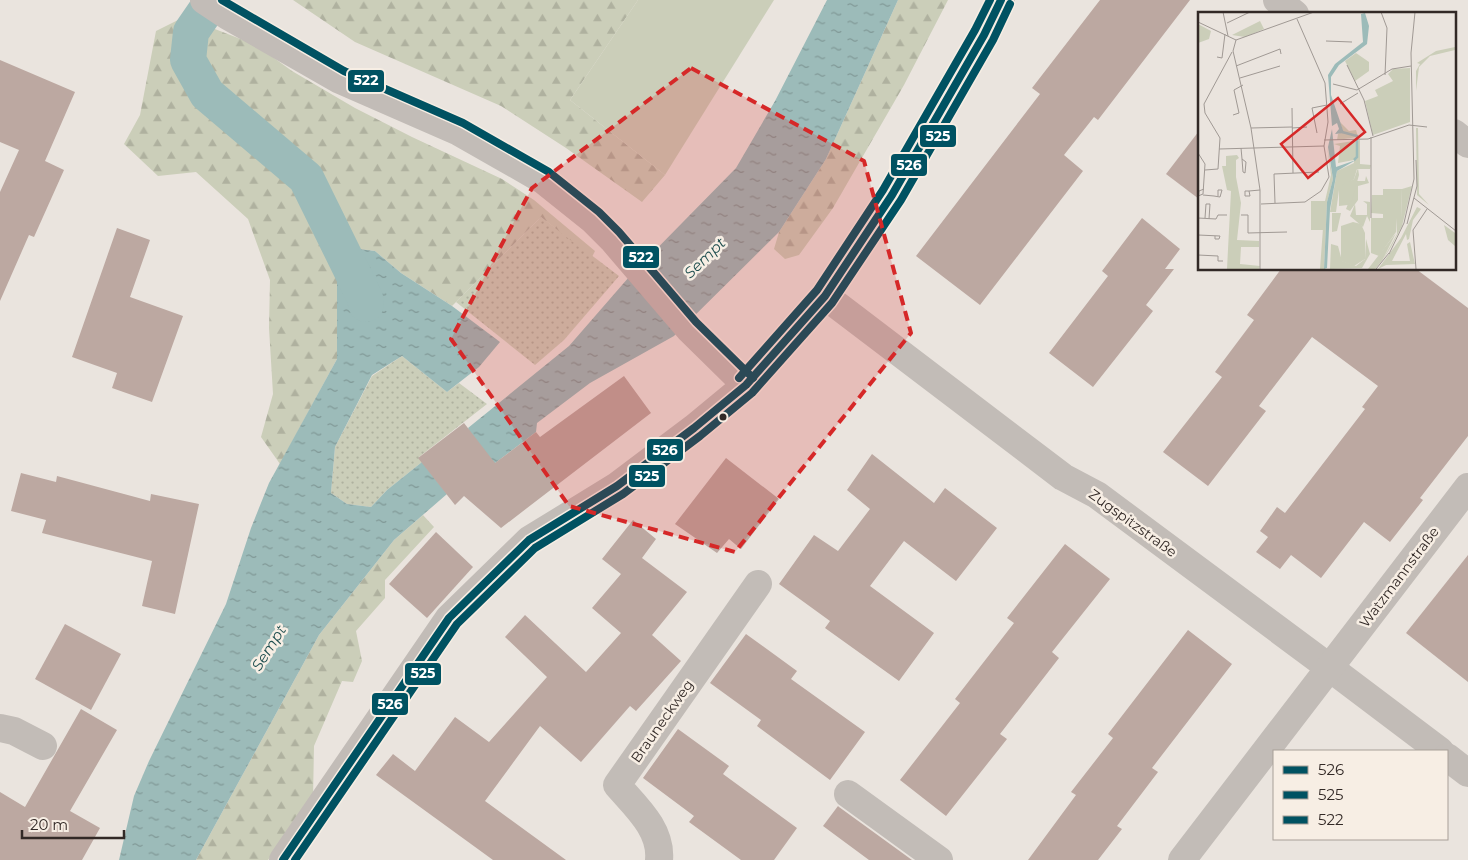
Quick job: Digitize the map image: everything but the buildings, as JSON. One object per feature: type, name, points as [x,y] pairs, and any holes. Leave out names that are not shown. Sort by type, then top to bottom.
[{"type":"street","points":[[204,0],[228,16],[340,80],[458,132],[543,180],[593,220],[636,265],[689,329],[746,385]]},
{"type":"street","points":[[283,860],[449,618],[529,540],[617,486],[694,428],[746,385],[825,296],[892,195],[984,35],[1001,0]]},
{"type":"street","points":[[1277,0],[1292,12]]},
{"type":"street","points":[[1456,135],[1468,144]]},
{"type":"street","name":"Zugspitzstraße","points":[[825,296],[1063,477],[1097,495],[1439,750]]},
{"type":"street","name":"Watzmannstraße","points":[[1182,860],[1468,487]]},
{"type":"street","name":"Brauneckweg","points":[[658,860],[659,853],[654,830],[638,808],[617,785],[758,584]]},
{"type":"street","points":[[0,728],[14,731],[43,746]]},
{"type":"street","points":[[1448,757],[1468,773]]},
{"type":"street","points":[[848,794],[939,860]]},
{"type":"highlighted area","points":[[691,68],[864,161],[911,333],[735,552],[569,506],[451,339],[532,188]]},
{"type":"green space","points":[[293,0],[638,0],[570,100],[665,175],[642,202],[566,148],[501,106],[355,42]]},
{"type":"green space","points":[[638,0],[774,0],[665,175],[570,100]]},
{"type":"green space","points":[[898,0],[948,0],[904,85],[833,208],[799,255],[785,259],[774,249],[779,232],[826,159]]},
{"type":"green space","points":[[184,17],[256,45],[292,71],[355,108],[502,179],[534,200],[595,251],[592,257],[541,217],[452,306],[401,273],[375,251],[351,248],[337,279],[337,359],[280,464],[261,437],[273,394],[269,328],[270,280],[248,219],[196,172],[158,176],[124,144],[140,115],[156,31]]},
{"type":"green space","points":[[541,217],[619,276],[564,340],[535,365],[456,302]]},
{"type":"green space","points":[[402,356],[447,392],[459,383],[487,404],[419,457],[422,462],[387,490],[371,507],[347,504],[331,493],[335,447],[372,376]]},
{"type":"green space","points":[[423,515],[434,527],[385,580],[385,598],[356,631],[362,661],[353,682],[342,681],[314,746],[313,799],[268,860],[196,860],[319,635],[394,540]]},
{"type":"water","name":"Sempt","points":[[827,0],[898,0],[826,159],[779,232],[674,336],[590,383],[537,423],[536,432],[486,470],[468,428],[569,346],[629,277],[736,168],[775,101]]},
{"type":"water","name":"Sempt","points":[[351,248],[375,251],[401,273],[452,306],[500,342],[479,367],[447,392],[402,356],[372,375],[335,447],[331,493],[347,504],[371,507],[387,490],[422,462],[447,494],[394,540],[319,635],[196,860],[119,860],[134,796],[149,761],[226,604],[251,528],[269,483],[337,359],[337,279]]},
{"type":"waterway","points":[[213,0],[191,32],[188,60],[207,94],[306,178],[365,298],[366,304]]},
{"type":"transit line","name":"522","points":[[222,0],[344,71],[463,123],[549,172],[599,212],[619,232],[696,322],[753,378]]},
{"type":"transit line","name":"522","points":[[739,378],[817,290],[883,190],[975,30],[990,0]]},
{"type":"transit line","name":"526","points":[[283,860],[449,618],[529,540],[617,486],[694,428],[746,385],[825,296],[892,195],[984,35],[1001,0]]},
{"type":"transit line","name":"525","points":[[295,860],[457,624],[535,548],[623,494],[700,436],[752,393],[832,303],[901,200],[993,40],[1010,4]]}]
